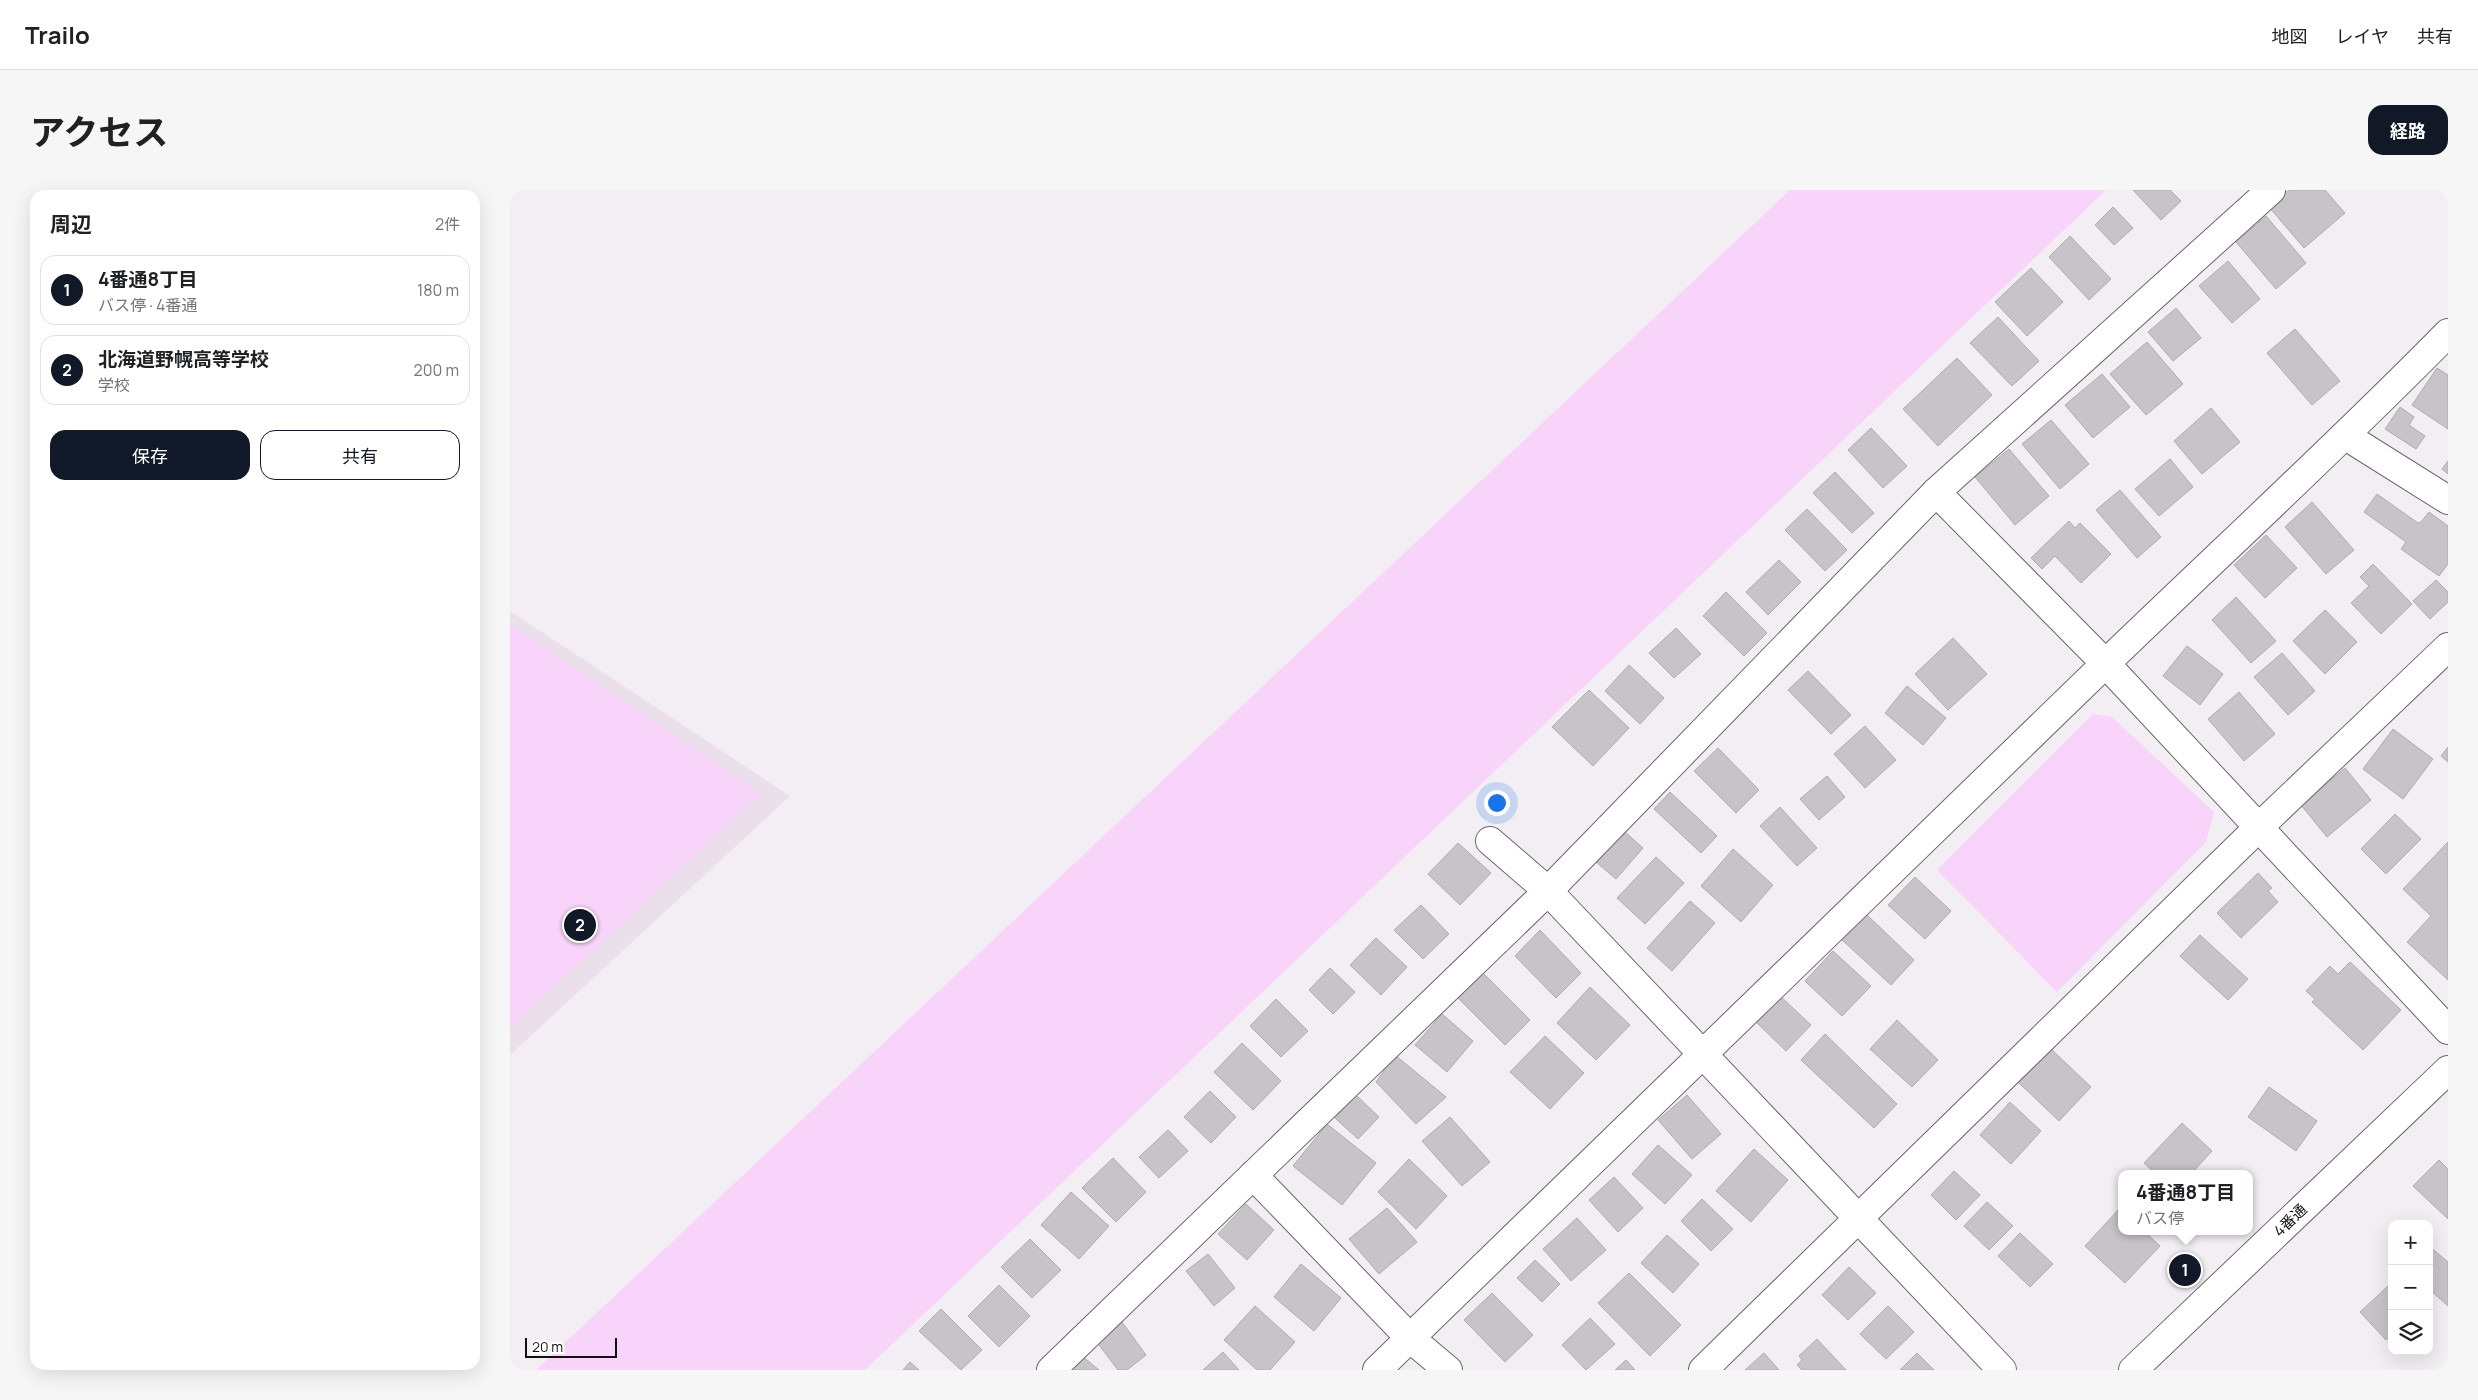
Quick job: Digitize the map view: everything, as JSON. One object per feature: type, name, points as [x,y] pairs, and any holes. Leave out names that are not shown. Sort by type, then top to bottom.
[{"type":"street","points":[[1051,1370],[1548,891],[1936,492],[2271,190]]},
{"type":"street","points":[[1377,1370],[1704,1056],[2106,664],[2346,436],[2448,333]]},
{"type":"street","points":[[2346,436],[2448,500]]},
{"type":"street","points":[[1936,492],[2106,664],[2448,1030]]},
{"type":"street","points":[[1703,1370],[2258,827],[2448,647]]},
{"type":"street","points":[[1490,841],[1548,891],[2002,1370]]},
{"type":"street","name":"4番通","points":[[2133,1370],[2448,1070]]},
{"type":"street","points":[[1253,1175],[1410,1338],[1448,1370]]},
{"type":"shaded area","points":[[1790,190],[2106,190],[865,1370],[536,1370]]},
{"type":"shaded area","points":[[510,611],[790,796],[510,1055]]},
{"type":"shaded area","points":[[510,624],[760,794],[510,1028]]},
{"type":"shaded area","points":[[2093,714],[2112,717],[2214,812],[2206,842],[2057,992],[1937,870]]},
{"type":"building","points":[[2133,190],[2170,190],[2181,201],[2161,220]]},
{"type":"building","points":[[2289,190],[2325,190],[2345,213],[2304,248],[2269,207]]},
{"type":"building","points":[[2113,207],[2133,228],[2114,245],[2095,225]]},
{"type":"building","points":[[2266,216],[2306,263],[2276,289],[2236,242]]},
{"type":"building","points":[[2070,236],[2111,279],[2089,300],[2049,257]]},
{"type":"building","points":[[2228,261],[2260,299],[2232,323],[2199,286]]},
{"type":"building","points":[[2031,268],[2063,302],[2027,336],[1995,302]]},
{"type":"building","points":[[2176,308],[2201,338],[2173,361],[2148,332]]},
{"type":"building","points":[[1998,317],[2039,361],[2012,386],[1970,343]]},
{"type":"building","points":[[2295,329],[2340,381],[2312,405],[2267,353]]},
{"type":"building","points":[[2147,342],[2183,384],[2146,415],[2110,374]]},
{"type":"building","points":[[1957,358],[1992,395],[1938,446],[1903,409]]},
{"type":"building","points":[[2437,368],[2448,375],[2448,429],[2412,405]]},
{"type":"building","points":[[2102,374],[2130,407],[2093,438],[2065,405]]},
{"type":"building","points":[[2400,407],[2414,417],[2409,425],[2425,436],[2416,449],[2385,429]]},
{"type":"building","points":[[2211,408],[2240,442],[2202,474],[2174,441]]},
{"type":"building","points":[[2051,420],[2089,464],[2060,489],[2022,444]]},
{"type":"building","points":[[1871,428],[1907,466],[1883,488],[1848,450]]},
{"type":"building","points":[[2009,449],[2049,496],[2015,525],[1975,477]]},
{"type":"building","points":[[2170,459],[2193,487],[2159,516],[2135,489]]},
{"type":"building","points":[[2448,461],[2448,474],[2442,469]]},
{"type":"building","points":[[1835,472],[1874,513],[1852,533],[1813,493]]},
{"type":"building","points":[[2120,490],[2161,537],[2137,558],[2096,510]]},
{"type":"building","points":[[2377,494],[2418,523],[2429,512],[2448,526],[2448,564],[2439,576],[2401,549],[2406,542],[2364,512]]},
{"type":"building","points":[[2312,502],[2354,550],[2326,574],[2285,527]]},
{"type":"building","points":[[1807,509],[1847,550],[1825,571],[1785,530]]},
{"type":"building","points":[[2069,521],[2075,528],[2080,523],[2111,554],[2081,583],[2055,556],[2042,569],[2031,558]]},
{"type":"building","points":[[2266,535],[2297,568],[2265,598],[2234,565]]},
{"type":"building","points":[[1779,560],[1801,582],[1768,615],[1746,592]]},
{"type":"building","points":[[2373,564],[2412,604],[2381,634],[2351,603],[2369,586],[2360,577]]},
{"type":"building","points":[[2436,580],[2448,592],[2448,602],[2430,619],[2413,601]]},
{"type":"building","points":[[1726,592],[1767,633],[1744,656],[1703,616]]},
{"type":"building","points":[[2236,597],[2276,641],[2251,663],[2212,620]]},
{"type":"building","points":[[2325,610],[2357,642],[2325,674],[2293,641]]},
{"type":"building","points":[[1676,628],[1701,654],[1674,678],[1649,653]]},
{"type":"building","points":[[1953,638],[1987,674],[1948,710],[1915,674]]},
{"type":"building","points":[[2187,646],[2223,674],[2200,705],[2163,676]]},
{"type":"building","points":[[2282,653],[2315,691],[2288,715],[2254,677]]},
{"type":"building","points":[[1629,665],[1664,698],[1640,724],[1605,691]]},
{"type":"building","points":[[1808,671],[1851,715],[1831,734],[1788,690]]},
{"type":"building","points":[[1907,686],[1946,718],[1923,745],[1885,713]]},
{"type":"building","points":[[1589,690],[1629,728],[1593,766],[1552,727]]},
{"type":"building","points":[[2239,692],[2275,734],[2244,761],[2208,719]]},
{"type":"building","points":[[1865,726],[1896,760],[1865,788],[1834,754]]},
{"type":"building","points":[[2393,729],[2433,759],[2403,799],[2363,769]]},
{"type":"building","points":[[2448,747],[2448,762],[2441,756]]},
{"type":"building","points":[[1718,748],[1759,790],[1736,813],[1694,771]]},
{"type":"building","points":[[2345,768],[2371,800],[2327,837],[2301,805]]},
{"type":"building","points":[[1827,776],[1845,797],[1819,820],[1800,799]]},
{"type":"building","points":[[1670,792],[1717,836],[1701,853],[1654,809]]},
{"type":"building","points":[[1780,807],[1817,848],[1797,866],[1760,826]]},
{"type":"building","points":[[2395,814],[2421,839],[2386,874],[2361,849]]},
{"type":"building","points":[[1624,831],[1643,848],[1616,879],[1596,862]]},
{"type":"building","points":[[2448,842],[2448,980],[2407,942],[2431,916],[2403,889]]},
{"type":"building","points":[[1458,843],[1491,873],[1460,905],[1428,874]]},
{"type":"building","points":[[1733,849],[1773,885],[1741,922],[1701,886]]},
{"type":"building","points":[[1656,857],[1684,883],[1645,924],[1617,898]]},
{"type":"building","points":[[2258,873],[2272,888],[2268,891],[2278,902],[2241,938],[2217,913]]},
{"type":"building","points":[[1915,877],[1951,911],[1925,939],[1888,905]]},
{"type":"building","points":[[1690,901],[1715,923],[1672,971],[1647,948]]},
{"type":"building","points":[[1421,905],[1449,934],[1423,959],[1394,930]]},
{"type":"building","points":[[1864,912],[1914,960],[1891,985],[1840,938]]},
{"type":"building","points":[[1540,930],[1581,973],[1556,998],[1515,956]]},
{"type":"building","points":[[2200,935],[2248,979],[2228,1000],[2180,956]]},
{"type":"building","points":[[1376,938],[1407,967],[1381,995],[1350,965]]},
{"type":"building","points":[[1833,951],[1871,986],[1842,1016],[1805,981]]},
{"type":"building","points":[[2350,962],[2401,1010],[2363,1050],[2312,1002],[2315,999],[2306,991],[2330,966],[2338,974]]},
{"type":"building","points":[[1330,968],[1355,992],[1333,1014],[1309,990]]},
{"type":"building","points":[[1482,972],[1530,1020],[1505,1045],[1457,997]]},
{"type":"building","points":[[1590,987],[1630,1025],[1596,1060],[1557,1023]]},
{"type":"building","points":[[1777,993],[1811,1025],[1786,1051],[1753,1019]]},
{"type":"building","points":[[1276,999],[1308,1031],[1281,1057],[1250,1026]]},
{"type":"building","points":[[1442,1014],[1473,1041],[1447,1072],[1415,1045]]},
{"type":"building","points":[[1897,1020],[1938,1060],[1912,1087],[1870,1049]]},
{"type":"building","points":[[1825,1034],[1897,1104],[1874,1128],[1801,1060]]},
{"type":"building","points":[[1545,1036],[1584,1073],[1550,1109],[1510,1072]]},
{"type":"building","points":[[1242,1043],[1281,1081],[1253,1110],[1214,1072]]},
{"type":"building","points":[[2050,1048],[2091,1087],[2059,1121],[2018,1082]]},
{"type":"building","points":[[1395,1055],[1446,1097],[1416,1124],[1376,1082]]},
{"type":"building","points":[[2269,1087],[2317,1121],[2296,1151],[2248,1117]]},
{"type":"building","points":[[1210,1091],[1236,1117],[1211,1143],[1184,1117]]},
{"type":"building","points":[[1356,1095],[1379,1117],[1358,1139],[1335,1118]]},
{"type":"building","points":[[1687,1095],[1721,1134],[1692,1159],[1658,1120]]},
{"type":"building","points":[[2010,1102],[2041,1131],[2011,1164],[1980,1135]]},
{"type":"building","points":[[1450,1117],[1490,1162],[1462,1186],[1422,1141]]},
{"type":"building","points":[[2182,1123],[2212,1151],[2195,1170],[2152,1170],[2144,1163]]},
{"type":"building","points":[[1327,1124],[1376,1163],[1342,1205],[1293,1166]]},
{"type":"building","points":[[1168,1130],[1188,1151],[1159,1178],[1139,1157]]},
{"type":"building","points":[[1658,1145],[1692,1175],[1665,1204],[1632,1174]]},
{"type":"building","points":[[1754,1149],[1788,1180],[1751,1222],[1716,1191]]},
{"type":"building","points":[[1113,1158],[1146,1192],[1116,1222],[1082,1188]]},
{"type":"building","points":[[1409,1159],[1447,1196],[1416,1229],[1378,1192]]},
{"type":"building","points":[[2439,1160],[2448,1169],[2448,1219],[2413,1186]]},
{"type":"building","points":[[1954,1171],[1980,1195],[1956,1220],[1931,1195]]},
{"type":"building","points":[[1614,1177],[1643,1208],[1618,1232],[1589,1200]]},
{"type":"building","points":[[1071,1192],[1109,1226],[1079,1259],[1041,1225]]},
{"type":"building","points":[[1702,1199],[1733,1229],[1711,1251],[1681,1221]]},
{"type":"building","points":[[1987,1202],[2013,1226],[1989,1250],[1964,1226]]},
{"type":"building","points":[[1246,1204],[1274,1230],[1247,1260],[1218,1234]]},
{"type":"building","points":[[1387,1208],[1417,1242],[1379,1274],[1349,1239]]},
{"type":"building","points":[[2118,1210],[2118,1235],[2148,1235],[2160,1246],[2125,1283],[2085,1246]]},
{"type":"building","points":[[1577,1218],[1606,1250],[1571,1281],[1543,1249]]},
{"type":"building","points":[[2020,1233],[2053,1264],[2030,1287],[1998,1256]]},
{"type":"building","points":[[1667,1235],[1699,1264],[1673,1293],[1641,1263]]},
{"type":"building","points":[[1030,1239],[1061,1270],[1032,1298],[1001,1267]]},
{"type":"building","points":[[2433,1249],[2448,1262],[2448,1306],[2433,1293]]},
{"type":"building","points":[[1208,1254],[1235,1288],[1214,1306],[1186,1271]]},
{"type":"building","points":[[1535,1260],[1560,1284],[1542,1302],[1517,1278]]},
{"type":"building","points":[[1301,1264],[1341,1298],[1314,1331],[1274,1297]]},
{"type":"building","points":[[1849,1267],[1876,1293],[1848,1320],[1822,1295]]},
{"type":"building","points":[[1629,1273],[1681,1325],[1650,1356],[1598,1303]]},
{"type":"building","points":[[999,1285],[1030,1316],[999,1347],[968,1316]]},
{"type":"building","points":[[2388,1286],[2388,1338],[2386,1340],[2360,1312]]},
{"type":"building","points":[[1492,1293],[1533,1335],[1505,1362],[1464,1320]]},
{"type":"building","points":[[1255,1306],[1295,1342],[1270,1370],[1257,1370],[1224,1340]]},
{"type":"building","points":[[1888,1306],[1914,1332],[1886,1359],[1860,1334]]},
{"type":"building","points":[[941,1309],[982,1350],[961,1370],[919,1331]]},
{"type":"building","points":[[1590,1318],[1615,1344],[1586,1370],[1562,1345]]},
{"type":"building","points":[[1122,1322],[1146,1355],[1127,1370],[1118,1370],[1096,1341]]},
{"type":"building","points":[[1817,1339],[1846,1370],[1802,1370],[1797,1365],[1802,1360],[1799,1356]]},
{"type":"building","points":[[1223,1352],[1239,1370],[1203,1370]]},
{"type":"building","points":[[1764,1353],[1779,1370],[1745,1370]]},
{"type":"building","points":[[1917,1353],[1934,1370],[1900,1370]]},
{"type":"building","points":[[1081,1355],[1099,1370],[1069,1370]]},
{"type":"building","points":[[1626,1360],[1635,1370],[1615,1370]]},
{"type":"building","points":[[910,1362],[919,1370],[903,1370]]},
{"type":"place","name":"北海道野幌高等学校","points":[[580,925]]},
{"type":"place","name":"4番通8丁目","points":[[2185,1270]]}]
